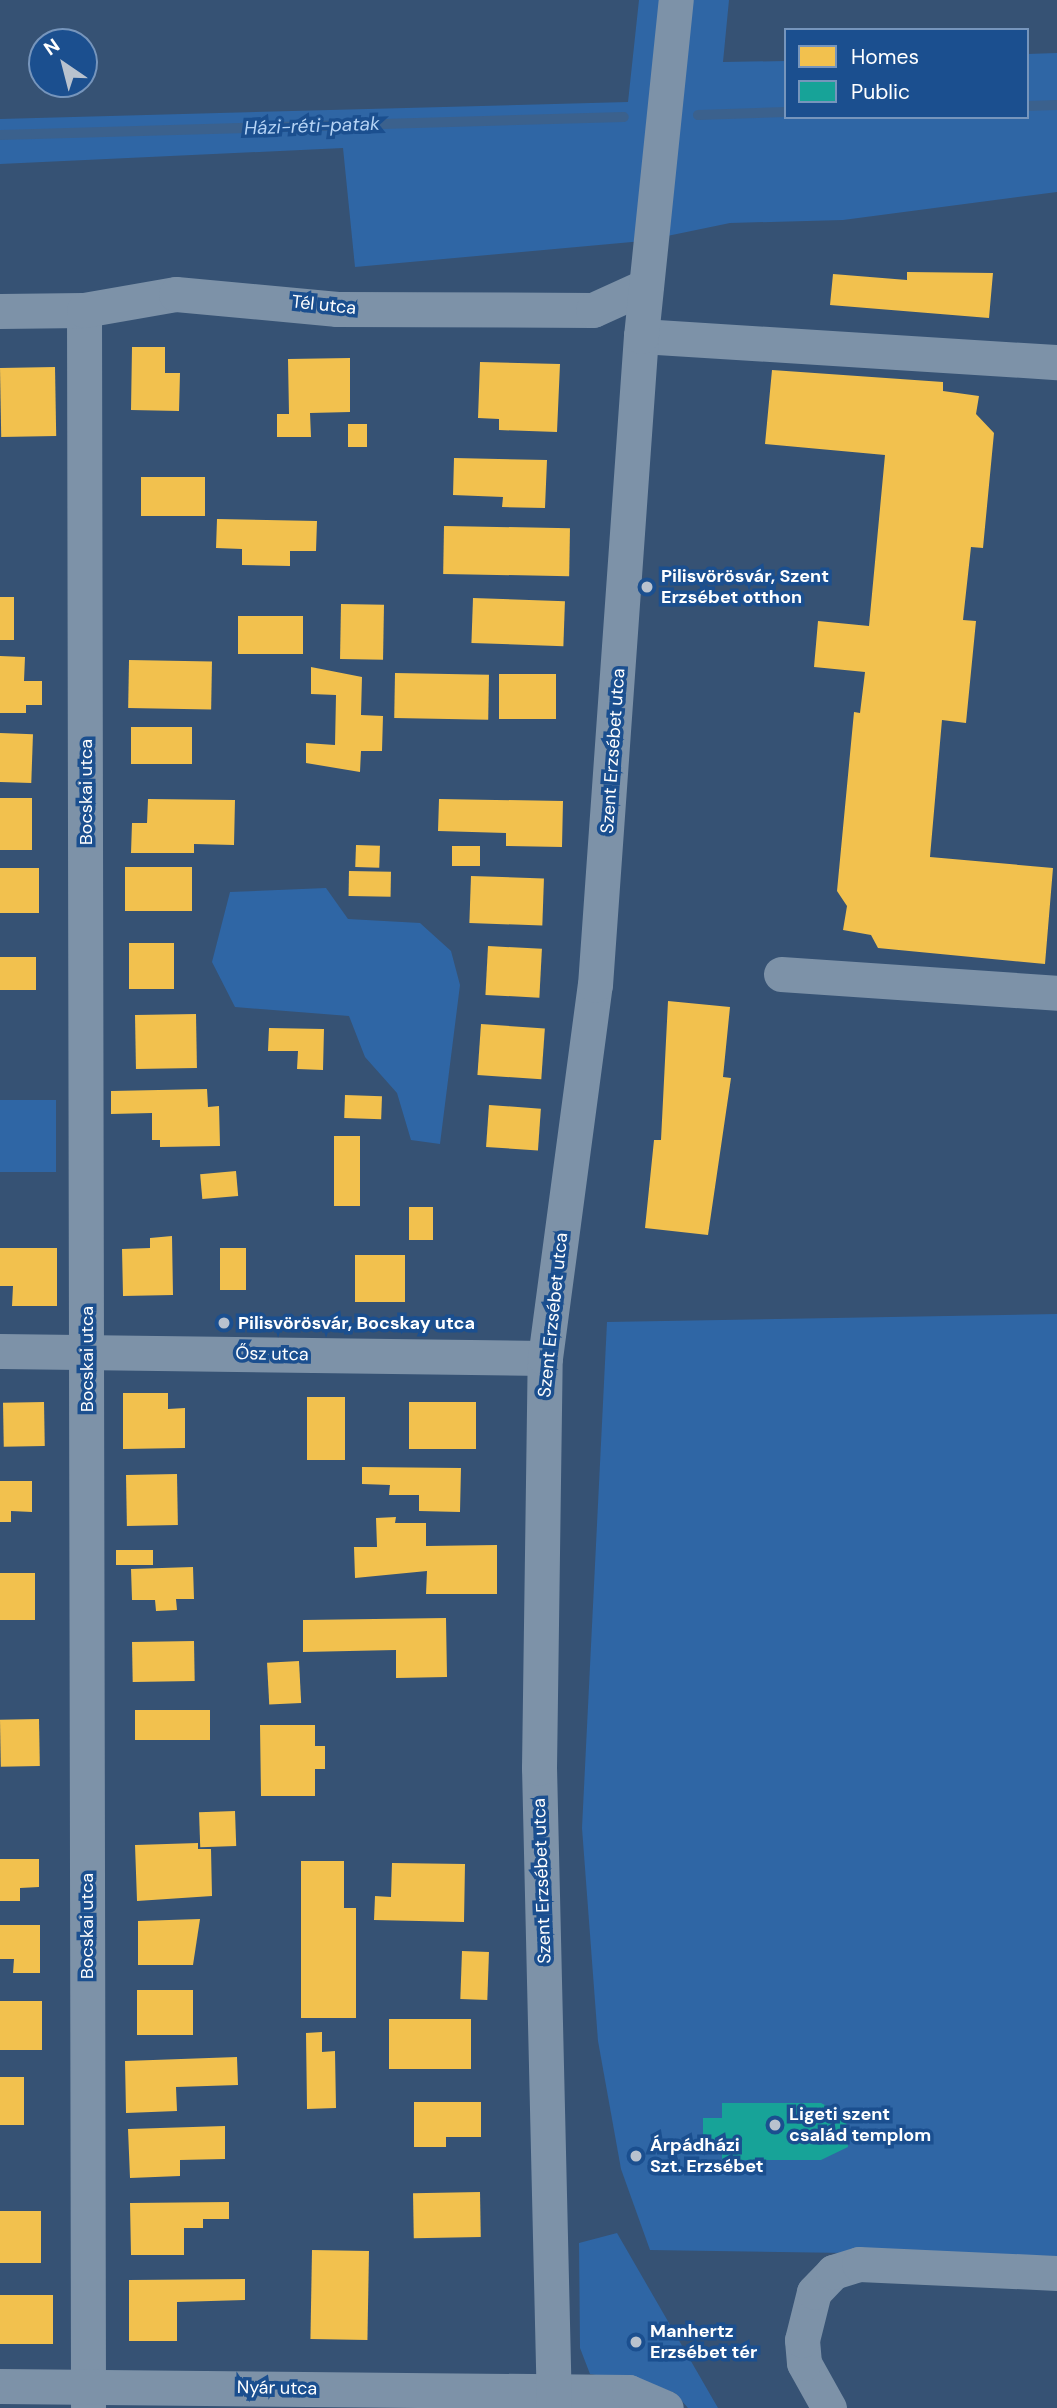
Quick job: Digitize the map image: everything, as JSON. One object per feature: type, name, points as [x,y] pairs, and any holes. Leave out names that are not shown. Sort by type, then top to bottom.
[{"type":"street","name":"Szent Erzsébet utca","points":[[554,2399],[539,1768],[545,1358],[596,972],[646,286],[676,0]]},
{"type":"street","name":"Tél utca","points":[[0,311],[84,310],[176,294],[253,296],[337,309],[593,310],[646,286]]},
{"type":"street","name":"Bocskai utca","points":[[84,310],[88,1351],[87,2397]]},
{"type":"street","points":[[642,336],[1057,362]]},
{"type":"street","points":[[781,974],[1057,993]]},
{"type":"street","name":"Ősz utca","points":[[0,1351],[545,1358]]},
{"type":"street","points":[[830,2408],[804,2363],[802,2340],[814,2292],[833,2272],[859,2264],[1057,2273]]},
{"type":"street","name":"Nyár utca","points":[[0,2386],[87,2397],[554,2399]]},
{"type":"street","points":[[554,2399],[629,2392],[664,2407]]},
{"type":"shaded area","points":[[639,0],[729,0],[723,62],[784,61],[784,119],[1029,119],[1029,54],[1057,53],[1057,192],[843,220],[730,223],[643,241],[355,267],[343,148],[0,164],[0,119],[628,102]]},
{"type":"shaded area","points":[[326,888],[348,919],[420,923],[451,951],[460,985],[440,1144],[411,1140],[397,1093],[365,1057],[349,1016],[235,1007],[212,962],[230,892]]},
{"type":"shaded area","points":[[0,1100],[56,1100],[56,1172],[0,1172]]},
{"type":"shaded area","points":[[1057,1314],[1057,2256],[650,2250],[621,2169],[598,2041],[582,1828],[607,1322]]},
{"type":"shaded area","points":[[617,2233],[718,2408],[688,2408],[675,2393],[650,2384],[590,2374],[580,2348],[579,2243]]},
{"type":"building: Homes","points":[[907,272],[993,273],[989,318],[830,305],[833,274],[907,280]]},
{"type":"building: Homes","points":[[132,347],[165,347],[165,373],[180,373],[179,411],[131,410]]},
{"type":"building: Homes","points":[[350,358],[350,412],[310,413],[311,437],[277,437],[277,414],[289,414],[288,359]]},
{"type":"building: Homes","points":[[480,362],[560,364],[557,432],[499,430],[499,419],[478,418]]},
{"type":"building: Homes","points":[[55,367],[56,436],[1,437],[0,368]]},
{"type":"building: Homes","points":[[772,370],[943,382],[943,391],[979,396],[976,414],[994,433],[983,548],[971,547],[963,620],[976,621],[966,723],[942,720],[930,857],[1053,868],[1045,964],[878,948],[871,935],[843,930],[847,906],[837,891],[854,712],[860,713],[865,672],[814,667],[818,621],[869,626],[885,455],[765,444]]},
{"type":"building: Homes","points":[[348,424],[367,424],[367,447],[348,447]]},
{"type":"building: Homes","points":[[454,458],[547,460],[545,508],[502,507],[503,497],[453,495]]},
{"type":"building: Homes","points":[[141,477],[205,477],[205,516],[141,516]]},
{"type":"building: Homes","points":[[217,519],[317,521],[316,551],[290,551],[290,566],[242,565],[242,549],[216,548]]},
{"type":"building: Homes","points":[[444,526],[570,528],[569,576],[443,574]]},
{"type":"building: Homes","points":[[0,597],[14,597],[14,640],[0,640]]},
{"type":"building: Homes","points":[[473,598],[565,601],[563,646],[471,643]]},
{"type":"building: Homes","points":[[341,604],[384,605],[383,660],[340,659]]},
{"type":"building: Homes","points":[[238,616],[303,616],[303,654],[238,654]]},
{"type":"building: Homes","points":[[0,656],[25,657],[24,681],[42,681],[42,705],[26,705],[26,713],[0,713]]},
{"type":"building: Homes","points":[[129,660],[212,661],[211,709],[128,708]]},
{"type":"building: Homes","points":[[311,667],[362,677],[361,715],[383,716],[382,751],[361,751],[360,772],[306,763],[306,743],[335,745],[336,695],[311,694]]},
{"type":"building: Homes","points":[[395,673],[489,675],[488,720],[394,718]]},
{"type":"building: Homes","points":[[499,674],[556,674],[556,719],[499,719]]},
{"type":"building: Homes","points":[[131,727],[192,727],[192,764],[131,764]]},
{"type":"building: Homes","points":[[0,733],[33,734],[31,783],[0,782]]},
{"type":"building: Homes","points":[[0,798],[32,798],[32,850],[0,850]]},
{"type":"building: Homes","points":[[148,799],[235,800],[234,845],[194,844],[194,853],[131,853],[132,823],[147,823]]},
{"type":"building: Homes","points":[[439,799],[563,801],[562,847],[506,846],[506,833],[438,831]]},
{"type":"building: Homes","points":[[356,845],[380,846],[379,868],[355,867]]},
{"type":"building: Homes","points":[[452,846],[480,846],[480,866],[452,866]]},
{"type":"building: Homes","points":[[125,867],[192,867],[192,911],[125,911]]},
{"type":"building: Homes","points":[[0,868],[39,868],[39,913],[0,913]]},
{"type":"building: Homes","points":[[349,871],[391,872],[391,897],[349,896]]},
{"type":"building: Homes","points":[[471,876],[544,879],[542,926],[469,923]]},
{"type":"building: Homes","points":[[129,943],[174,943],[174,989],[129,989]]},
{"type":"building: Homes","points":[[488,946],[542,949],[539,998],[485,995]]},
{"type":"building: Homes","points":[[0,957],[36,957],[36,990],[0,990]]},
{"type":"building: Homes","points":[[668,1001],[730,1007],[723,1077],[731,1078],[708,1235],[645,1228],[654,1140],[661,1140]]},
{"type":"building: Homes","points":[[196,1014],[197,1068],[136,1069],[135,1015]]},
{"type":"building: Homes","points":[[481,1024],[545,1028],[541,1079],[477,1075]]},
{"type":"building: Homes","points":[[269,1028],[324,1029],[323,1070],[297,1069],[298,1051],[268,1051]]},
{"type":"building: Homes","points":[[207,1089],[208,1107],[219,1106],[220,1146],[160,1147],[160,1140],[152,1140],[152,1113],[111,1114],[111,1091]]},
{"type":"building: Homes","points":[[345,1095],[382,1096],[381,1119],[344,1118]]},
{"type":"building: Homes","points":[[489,1105],[541,1109],[538,1151],[486,1147]]},
{"type":"building: Homes","points":[[334,1136],[360,1136],[360,1206],[334,1206]]},
{"type":"building: Homes","points":[[236,1171],[238,1196],[202,1199],[200,1174]]},
{"type":"building: Homes","points":[[409,1207],[433,1207],[433,1240],[409,1240]]},
{"type":"building: Homes","points":[[172,1236],[173,1295],[123,1296],[122,1249],[150,1248],[150,1238]]},
{"type":"building: Homes","points":[[0,1248],[57,1248],[57,1306],[12,1306],[13,1286],[0,1286]]},
{"type":"building: Homes","points":[[220,1248],[246,1248],[246,1290],[220,1290]]},
{"type":"building: Homes","points":[[355,1255],[405,1255],[405,1302],[355,1302]]},
{"type":"building: Homes","points":[[123,1393],[168,1393],[168,1409],[185,1408],[185,1448],[123,1449]]},
{"type":"building: Homes","points":[[307,1397],[345,1397],[345,1460],[307,1460]]},
{"type":"building: Homes","points":[[44,1402],[45,1446],[4,1447],[3,1403]]},
{"type":"building: Homes","points":[[409,1402],[476,1402],[476,1449],[409,1449]]},
{"type":"building: Homes","points":[[362,1467],[461,1468],[460,1512],[419,1511],[419,1495],[389,1495],[390,1485],[362,1484]]},
{"type":"building: Homes","points":[[177,1474],[178,1525],[127,1526],[126,1475]]},
{"type":"building: Homes","points":[[0,1481],[32,1481],[32,1512],[11,1511],[11,1522],[0,1522]]},
{"type":"building: Homes","points":[[396,1517],[395,1523],[426,1523],[426,1546],[497,1545],[497,1594],[426,1594],[427,1571],[355,1578],[354,1547],[377,1547],[376,1518]]},
{"type":"building: Homes","points":[[116,1550],[153,1550],[153,1565],[116,1565]]},
{"type":"building: Homes","points":[[193,1567],[194,1599],[176,1599],[177,1610],[156,1611],[155,1600],[132,1600],[131,1569]]},
{"type":"building: Homes","points":[[0,1573],[35,1573],[35,1620],[0,1620]]},
{"type":"building: Homes","points":[[446,1618],[447,1677],[396,1678],[396,1650],[303,1652],[303,1620]]},
{"type":"building: Homes","points":[[194,1641],[195,1681],[133,1682],[132,1642]]},
{"type":"building: Homes","points":[[299,1661],[301,1703],[269,1705],[267,1663]]},
{"type":"building: Homes","points":[[135,1710],[210,1710],[210,1740],[135,1740]]},
{"type":"building: Homes","points":[[39,1719],[40,1766],[1,1767],[0,1720]]},
{"type":"building: Homes","points":[[260,1725],[315,1725],[315,1746],[325,1746],[325,1769],[315,1769],[315,1796],[261,1796]]},
{"type":"building: Homes","points":[[235,1811],[236,1846],[200,1847],[199,1812]]},
{"type":"building: Homes","points":[[198,1843],[198,1849],[211,1849],[212,1896],[137,1901],[135,1845]]},
{"type":"building: Homes","points":[[0,1859],[39,1859],[39,1887],[20,1888],[20,1901],[0,1901]]},
{"type":"building: Homes","points":[[301,1861],[344,1861],[344,1908],[356,1908],[356,2018],[301,2018]]},
{"type":"building: Homes","points":[[392,1863],[465,1864],[464,1922],[374,1920],[375,1896],[391,1897]]},
{"type":"building: Homes","points":[[200,1919],[193,1965],[138,1965],[138,1921]]},
{"type":"building: Homes","points":[[0,1925],[40,1925],[40,1973],[13,1973],[14,1959],[0,1959]]},
{"type":"building: Homes","points":[[462,1951],[489,1952],[487,2000],[460,1999]]},
{"type":"building: Homes","points":[[137,1990],[193,1990],[193,2035],[137,2035]]},
{"type":"building: Homes","points":[[0,2001],[42,2001],[42,2050],[0,2050]]},
{"type":"building: Homes","points":[[389,2019],[471,2019],[471,2069],[389,2069]]},
{"type":"building: Homes","points":[[322,2032],[322,2052],[335,2051],[336,2108],[307,2109],[306,2033]]},
{"type":"building: Homes","points":[[237,2057],[238,2085],[176,2087],[177,2111],[126,2113],[125,2061]]},
{"type":"building: Homes","points":[[0,2077],[24,2077],[24,2125],[0,2125]]},
{"type":"building: Homes","points":[[414,2102],[481,2102],[481,2137],[446,2137],[446,2147],[414,2147]]},
{"type":"building: Homes","points":[[225,2126],[225,2159],[180,2160],[180,2176],[130,2178],[128,2129]]},
{"type":"building: Homes","points":[[480,2192],[481,2237],[414,2238],[413,2193]]},
{"type":"building: Homes","points":[[229,2202],[229,2219],[203,2219],[203,2228],[184,2228],[184,2255],[131,2255],[130,2203]]},
{"type":"building: Homes","points":[[0,2211],[41,2211],[41,2263],[0,2263]]},
{"type":"building: Homes","points":[[312,2250],[369,2251],[367,2340],[310,2339]]},
{"type":"building: Homes","points":[[245,2279],[245,2300],[177,2302],[177,2341],[129,2341],[129,2280]]},
{"type":"building: Homes","points":[[0,2295],[53,2295],[53,2344],[0,2344]]},
{"type":"building: Public","name":"Ligeti szent család templom","points":[[722,2103],[821,2103],[846,2116],[848,2147],[821,2160],[722,2160],[722,2146],[703,2146],[703,2118],[722,2118]]},
{"type":"waterway","name":"Házi-réti-patak","points":[[1029,106],[1057,105]]},
{"type":"waterway","name":"Házi-réti-patak","points":[[698,115],[784,112]]},
{"type":"waterway","name":"Házi-réti-patak","points":[[0,135],[624,117]]},
{"type":"place","name":"Pilisvörösvár, Szent Erzsébet otthon","points":[[647,587]]},
{"type":"place","name":"Pilisvörösvár, Bocskay utca","points":[[224,1323]]},
{"type":"place","name":"Ligeti szent család templom","points":[[775,2125]]},
{"type":"place","name":"Árpádházi Szt. Erzsébet","points":[[636,2156]]},
{"type":"place","name":"Manhertz Erzsébet tér","points":[[636,2342]]}]
